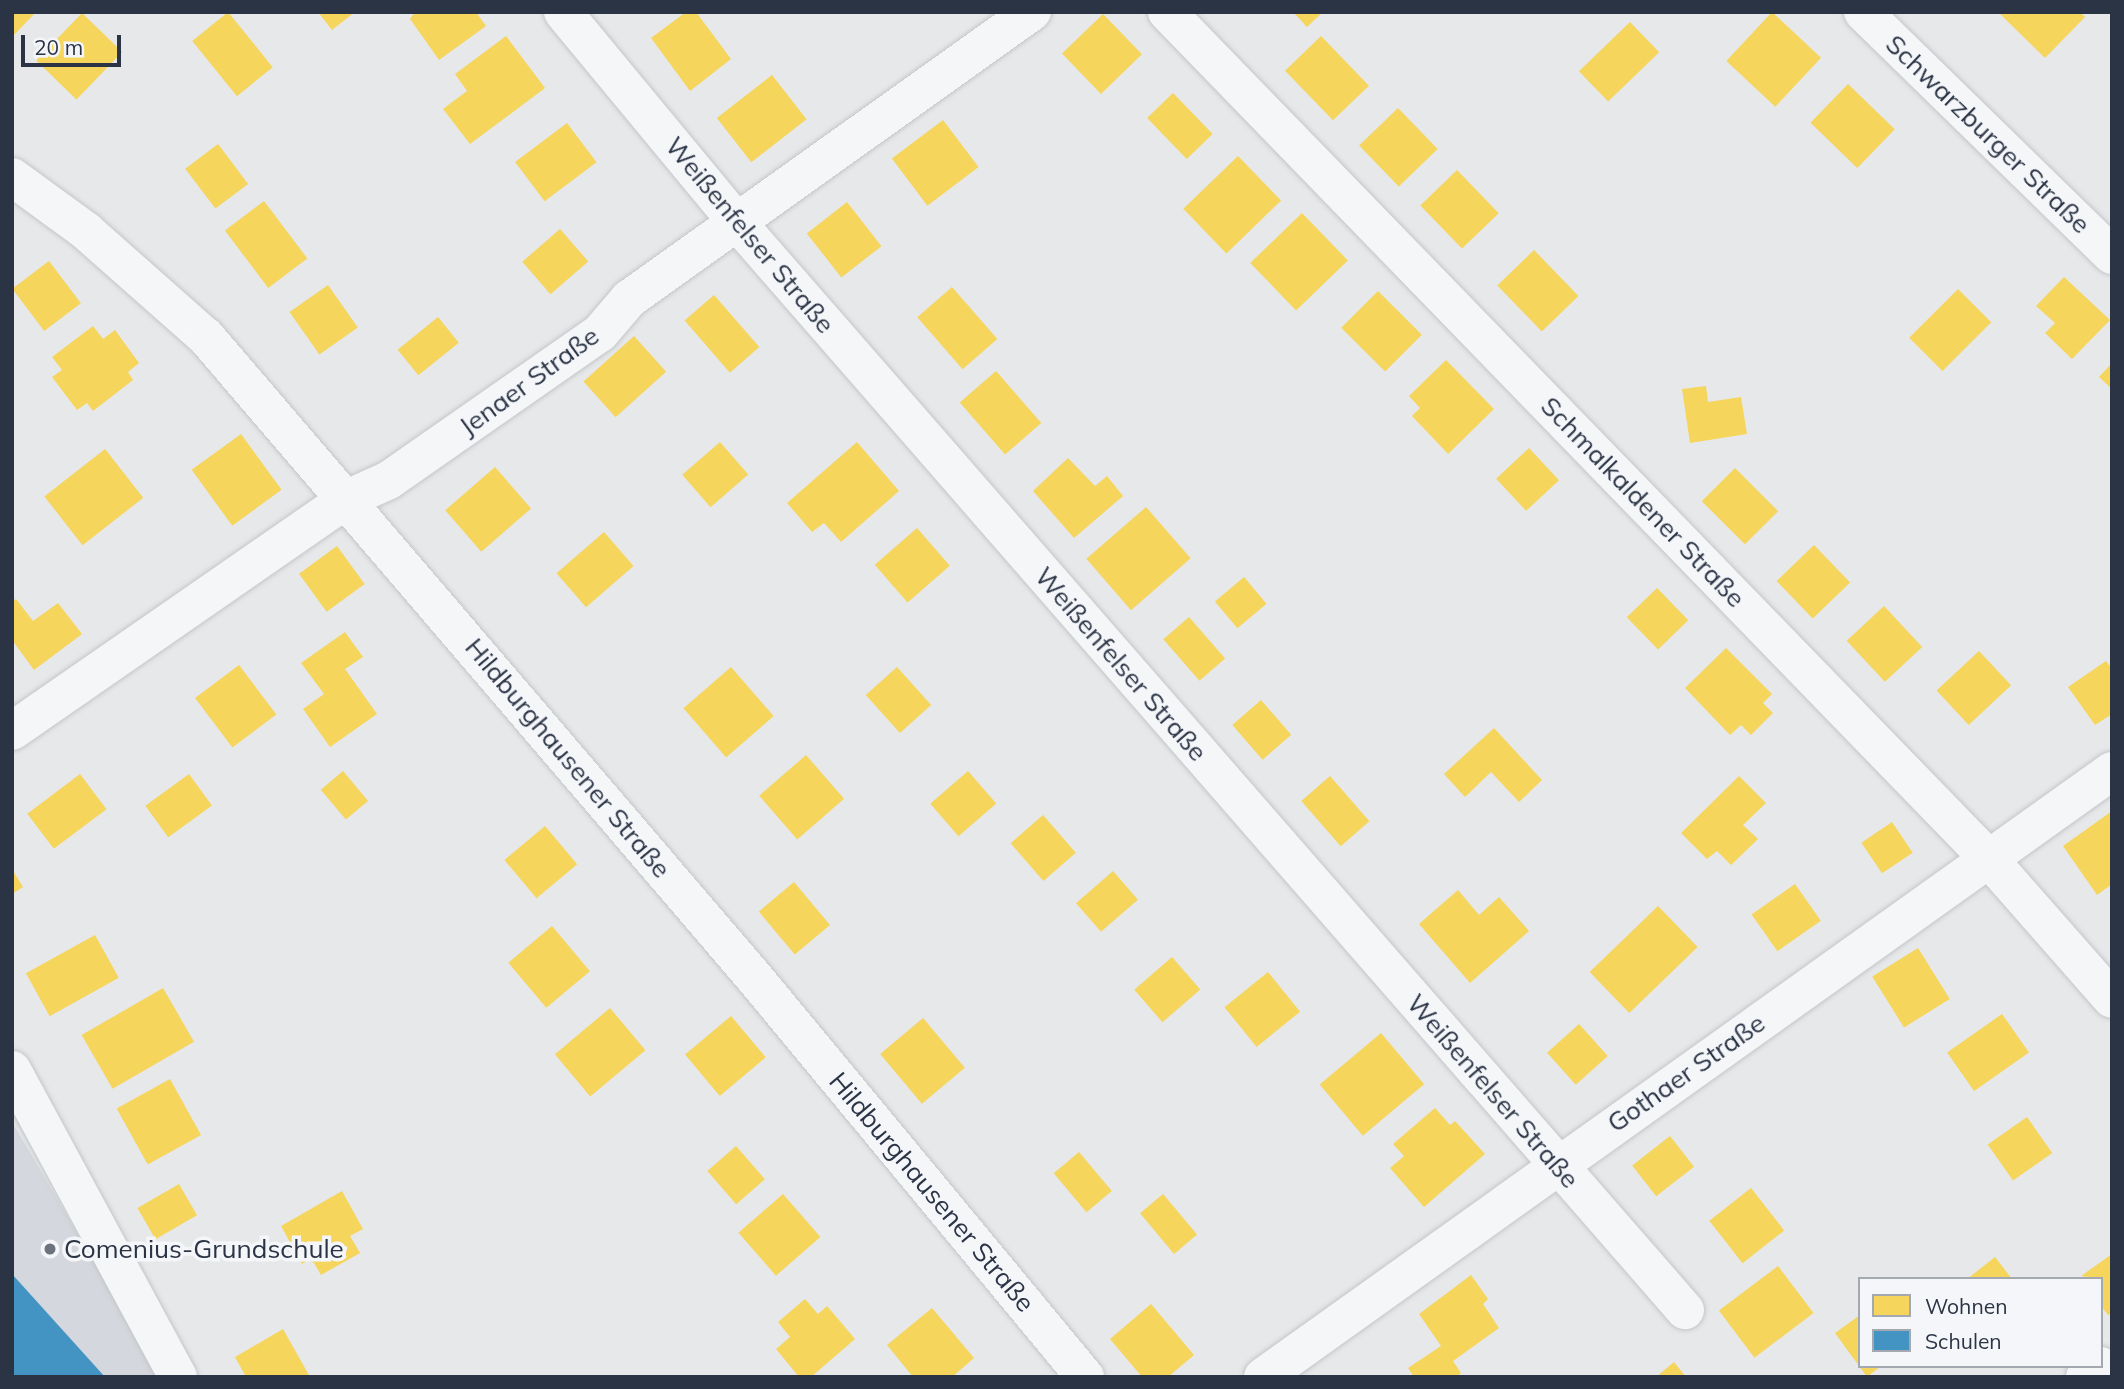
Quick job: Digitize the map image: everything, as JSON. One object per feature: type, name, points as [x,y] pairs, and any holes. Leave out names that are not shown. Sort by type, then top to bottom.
[{"type":"street","name":"Weißenfelser Straße","points":[[563,12],[735,220],[1685,1310]]},
{"type":"street","name":"Jenaer Straße","points":[[12,731],[347,499],[389,480],[600,333],[629,299],[735,220],[1032,12]]},
{"type":"street","name":"Schmalkaldener Straße","points":[[1167,12],[1989,859],[2112,999]]},
{"type":"street","name":"Schwarzburger Straße","points":[[1863,12],[2112,255]]},
{"type":"street","name":"Hildburghausener Straße","points":[[12,177],[86,231],[206,337],[744,965],[1085,1377]]},
{"type":"street","name":"Gothaer Straße","points":[[1263,1377],[1556,1164],[2112,771]]},
{"type":"street","points":[[12,1070],[178,1377]]},
{"type":"shaded area","name":"Comenius-Grundschule","points":[[12,1122],[162,1377],[12,1377]]},
{"type":"building: Wohnen","points":[[12,12],[36,12],[12,37]]},
{"type":"building: Wohnen","points":[[228,12],[273,67],[237,96],[192,41]]},
{"type":"building: Wohnen","points":[[318,12],[355,12],[332,30]]},
{"type":"building: Wohnen","points":[[415,12],[476,12],[486,26],[439,60],[410,19]]},
{"type":"building: Wohnen","points":[[686,12],[696,12],[731,59],[690,91],[651,38]]},
{"type":"building: Wohnen","points":[[1293,12],[1323,12],[1307,27]]},
{"type":"building: Wohnen","points":[[1772,12],[1821,58],[1775,107],[1726,61]]},
{"type":"building: Wohnen","points":[[1998,12],[2080,12],[2085,17],[2045,58]]},
{"type":"building: Wohnen","points":[[82,13],[122,52],[76,99],[36,60]]},
{"type":"building: Wohnen","points":[[1103,14],[1142,54],[1101,94],[1062,54]]},
{"type":"building: Wohnen","points":[[1630,22],[1659,52],[1608,102],[1579,71]]},
{"type":"building: Wohnen","points":[[506,36],[545,88],[470,144],[443,109],[467,91],[455,74]]},
{"type":"building: Wohnen","points":[[1321,36],[1369,86],[1333,120],[1285,71]]},
{"type":"building: Wohnen","points":[[772,75],[806,119],[751,162],[717,118]]},
{"type":"building: Wohnen","points":[[1848,84],[1895,129],[1857,168],[1810,123]]},
{"type":"building: Wohnen","points":[[1173,93],[1213,134],[1187,159],[1147,118]]},
{"type":"building: Wohnen","points":[[1398,108],[1438,149],[1399,187],[1359,146]]},
{"type":"building: Wohnen","points":[[943,120],[979,167],[927,206],[892,159]]},
{"type":"building: Wohnen","points":[[567,123],[596,162],[545,201],[515,162]]},
{"type":"building: Wohnen","points":[[218,144],[248,184],[215,209],[185,169]]},
{"type":"building: Wohnen","points":[[1238,156],[1281,201],[1226,253],[1183,209]]},
{"type":"building: Wohnen","points":[[1457,170],[1499,213],[1462,249],[1420,205]]},
{"type":"building: Wohnen","points":[[264,201],[307,259],[268,288],[225,230]]},
{"type":"building: Wohnen","points":[[847,202],[881,246],[841,278],[807,233]]},
{"type":"building: Wohnen","points":[[1302,213],[1348,260],[1296,310],[1250,263]]},
{"type":"building: Wohnen","points":[[560,229],[588,261],[550,294],[522,262]]},
{"type":"building: Wohnen","points":[[1534,250],[1578,296],[1542,331],[1497,285]]},
{"type":"building: Wohnen","points":[[49,261],[81,303],[44,331],[12,289]]},
{"type":"building: Wohnen","points":[[2064,277],[2110,320],[2072,359],[2045,333],[2055,323],[2036,306]]},
{"type":"building: Wohnen","points":[[328,285],[358,328],[319,355],[289,312]]},
{"type":"building: Wohnen","points":[[952,287],[997,339],[963,369],[917,317]]},
{"type":"building: Wohnen","points":[[1958,289],[1991,322],[1942,371],[1909,338]]},
{"type":"building: Wohnen","points":[[1378,291],[1422,335],[1385,372],[1341,328]]},
{"type":"building: Wohnen","points":[[714,295],[759,347],[730,373],[685,321]]},
{"type":"building: Wohnen","points":[[438,317],[459,343],[418,375],[398,350]]},
{"type":"building: Wohnen","points":[[93,326],[103,339],[115,330],[139,363],[128,372],[133,380],[93,411],[87,403],[77,410],[52,377],[62,370],[52,357]]},
{"type":"building: Wohnen","points":[[634,336],[666,372],[616,417],[583,382]]},
{"type":"building: Wohnen","points":[[1446,360],[1494,409],[1448,454],[1412,416],[1420,408],[1409,396]]},
{"type":"building: Wohnen","points":[[2112,363],[2112,389],[2099,377]]},
{"type":"building: Wohnen","points":[[996,371],[1041,423],[1005,455],[960,402]]},
{"type":"building: Wohnen","points":[[1706,386],[1708,402],[1741,397],[1747,434],[1690,443],[1682,389]]},
{"type":"building: Wohnen","points":[[241,434],[282,490],[232,526],[192,470]]},
{"type":"building: Wohnen","points":[[720,442],[748,474],[710,507],[682,475]]},
{"type":"building: Wohnen","points":[[857,442],[899,491],[841,542],[824,523],[812,532],[787,503]]},
{"type":"building: Wohnen","points":[[1529,448],[1559,480],[1526,511],[1496,479]]},
{"type":"building: Wohnen","points":[[105,449],[143,498],[82,545],[44,496]]},
{"type":"building: Wohnen","points":[[1068,458],[1095,486],[1107,476],[1123,496],[1074,538],[1033,491]]},
{"type":"building: Wohnen","points":[[495,467],[531,509],[481,552],[445,510]]},
{"type":"building: Wohnen","points":[[1735,468],[1778,511],[1745,544],[1702,501]]},
{"type":"building: Wohnen","points":[[1146,507],[1191,558],[1131,610],[1086,559]]},
{"type":"building: Wohnen","points":[[917,528],[950,566],[908,602],[875,565]]},
{"type":"building: Wohnen","points":[[604,532],[634,566],[586,607],[556,573]]},
{"type":"building: Wohnen","points":[[1814,545],[1850,582],[1813,619],[1777,581]]},
{"type":"building: Wohnen","points":[[337,546],[365,584],[327,612],[299,574]]},
{"type":"building: Wohnen","points":[[1244,577],[1266,604],[1237,628],[1215,601]]},
{"type":"building: Wohnen","points":[[1657,588],[1688,620],[1658,650],[1627,617]]},
{"type":"building: Wohnen","points":[[16,599],[33,621],[58,603],[82,634],[34,670],[12,640],[12,602]]},
{"type":"building: Wohnen","points":[[1884,606],[1922,647],[1885,682],[1847,641]]},
{"type":"building: Wohnen","points":[[1189,617],[1225,659],[1199,681],[1163,639]]},
{"type":"building: Wohnen","points":[[345,632],[363,657],[345,669],[377,714],[330,747],[303,709],[324,694],[301,663]]},
{"type":"building: Wohnen","points":[[1726,648],[1772,694],[1763,703],[1773,713],[1751,735],[1741,725],[1730,735],[1685,688]]},
{"type":"building: Wohnen","points":[[1979,651],[2011,685],[1969,725],[1937,691]]},
{"type":"building: Wohnen","points":[[2106,661],[2112,669],[2112,714],[2095,725],[2068,687]]},
{"type":"building: Wohnen","points":[[239,665],[276,715],[232,748],[195,698]]},
{"type":"building: Wohnen","points":[[731,667],[774,716],[726,757],[683,708]]},
{"type":"building: Wohnen","points":[[897,667],[931,705],[900,733],[866,695]]},
{"type":"building: Wohnen","points":[[1261,700],[1291,735],[1262,760],[1232,725]]},
{"type":"building: Wohnen","points":[[1494,728],[1542,780],[1519,802],[1491,772],[1465,797],[1444,774]]},
{"type":"building: Wohnen","points":[[806,755],[844,799],[797,839],[759,796]]},
{"type":"building: Wohnen","points":[[343,771],[368,801],[346,820],[321,790]]},
{"type":"building: Wohnen","points":[[968,771],[996,803],[958,836],[930,804]]},
{"type":"building: Wohnen","points":[[80,774],[106,809],[54,849],[27,814]]},
{"type":"building: Wohnen","points":[[189,774],[212,806],[168,837],[145,806]]},
{"type":"building: Wohnen","points":[[1330,776],[1369,821],[1341,846],[1301,801]]},
{"type":"building: Wohnen","points":[[1739,776],[1766,803],[1743,825],[1758,839],[1731,865],[1717,851],[1707,859],[1681,833]]},
{"type":"building: Wohnen","points":[[2112,811],[2112,884],[2097,895],[2063,846]]},
{"type":"building: Wohnen","points":[[1043,815],[1076,853],[1043,881],[1011,843]]},
{"type":"building: Wohnen","points":[[1892,822],[1913,853],[1882,873],[1861,843]]},
{"type":"building: Wohnen","points":[[545,826],[577,864],[537,898],[504,860]]},
{"type":"building: Wohnen","points":[[12,869],[23,887],[12,894]]},
{"type":"building: Wohnen","points":[[1113,871],[1138,900],[1101,932],[1076,903]]},
{"type":"building: Wohnen","points":[[794,882],[830,925],[795,954],[759,912]]},
{"type":"building: Wohnen","points":[[1795,884],[1821,921],[1777,951],[1752,914]]},
{"type":"building: Wohnen","points":[[1458,890],[1479,915],[1499,897],[1529,931],[1470,983],[1419,924]]},
{"type":"building: Wohnen","points":[[1658,906],[1698,947],[1629,1013],[1590,972]]},
{"type":"building: Wohnen","points":[[552,926],[590,971],[546,1008],[508,963]]},
{"type":"building: Wohnen","points":[[95,935],[119,978],[50,1016],[26,973]]},
{"type":"building: Wohnen","points":[[1918,948],[1950,999],[1904,1027],[1872,977]]},
{"type":"building: Wohnen","points":[[1172,957],[1200,989],[1162,1022],[1134,990]]},
{"type":"building: Wohnen","points":[[1268,972],[1300,1012],[1257,1047],[1224,1007]]},
{"type":"building: Wohnen","points":[[163,988],[194,1042],[113,1089],[82,1035]]},
{"type":"building: Wohnen","points":[[610,1008],[645,1050],[590,1096],[555,1054]]},
{"type":"building: Wohnen","points":[[2002,1014],[2029,1053],[1974,1091],[1947,1052]]},
{"type":"building: Wohnen","points":[[731,1016],[766,1057],[720,1096],[685,1055]]},
{"type":"building: Wohnen","points":[[923,1018],[965,1068],[922,1104],[880,1054]]},
{"type":"building: Wohnen","points":[[1579,1024],[1608,1056],[1576,1085],[1547,1053]]},
{"type":"building: Wohnen","points":[[1381,1033],[1424,1084],[1363,1136],[1320,1084]]},
{"type":"building: Wohnen","points":[[170,1079],[201,1135],[148,1165],[117,1109]]},
{"type":"building: Wohnen","points":[[1435,1108],[1450,1125],[1455,1121],[1485,1154],[1424,1207],[1390,1168],[1404,1156],[1393,1144]]},
{"type":"building: Wohnen","points":[[2027,1117],[2052,1153],[2013,1181],[1988,1145]]},
{"type":"building: Wohnen","points":[[1670,1136],[1694,1167],[1656,1196],[1632,1166]]},
{"type":"building: Wohnen","points":[[736,1146],[765,1179],[736,1204],[707,1171]]},
{"type":"building: Wohnen","points":[[1079,1152],[1112,1191],[1087,1212],[1054,1173]]},
{"type":"building: Wohnen","points":[[179,1184],[197,1215],[155,1239],[137,1208]]},
{"type":"building: Wohnen","points":[[1751,1188],[1784,1231],[1742,1263],[1709,1221]]},
{"type":"building: Wohnen","points":[[342,1191],[363,1229],[350,1236],[360,1253],[321,1275],[311,1258],[302,1264],[281,1226]]},
{"type":"building: Wohnen","points":[[783,1194],[820,1237],[776,1276],[738,1233]]},
{"type":"building: Wohnen","points":[[1163,1194],[1197,1235],[1174,1254],[1140,1213]]},
{"type":"building: Wohnen","points":[[2112,1254],[2112,1313],[2108,1315],[2103,1309],[2103,1277],[2081,1276]]},
{"type":"building: Wohnen","points":[[1995,1257],[2010,1277],[1970,1277]]},
{"type":"building: Wohnen","points":[[1778,1266],[1814,1313],[1754,1358],[1719,1311]]},
{"type":"building: Wohnen","points":[[1471,1275],[1488,1299],[1483,1304],[1499,1328],[1453,1361],[1461,1373],[1456,1377],[1414,1377],[1408,1368],[1441,1346],[1419,1314]]},
{"type":"building: Wohnen","points":[[805,1299],[818,1314],[827,1306],[855,1339],[811,1377],[799,1377],[776,1349],[790,1337],[778,1322]]},
{"type":"building: Wohnen","points":[[1151,1304],[1194,1355],[1168,1377],[1142,1377],[1110,1339]]},
{"type":"building: Wohnen","points":[[932,1308],[974,1358],[952,1377],[913,1377],[887,1345]]},
{"type":"building: Wohnen","points":[[1858,1316],[1858,1365],[1835,1333]]},
{"type":"building: Wohnen","points":[[283,1329],[310,1377],[246,1377],[235,1357]]},
{"type":"building: Wohnen","points":[[1674,1362],[1686,1377],[1656,1377]]},
{"type":"building: Wohnen","points":[[1860,1368],[1878,1368],[1867,1377]]},
{"type":"building: Schulen","points":[[12,1274],[105,1377],[12,1377]]},
{"type":"place","name":"Comenius-Grundschule","points":[[50,1249]]}]
